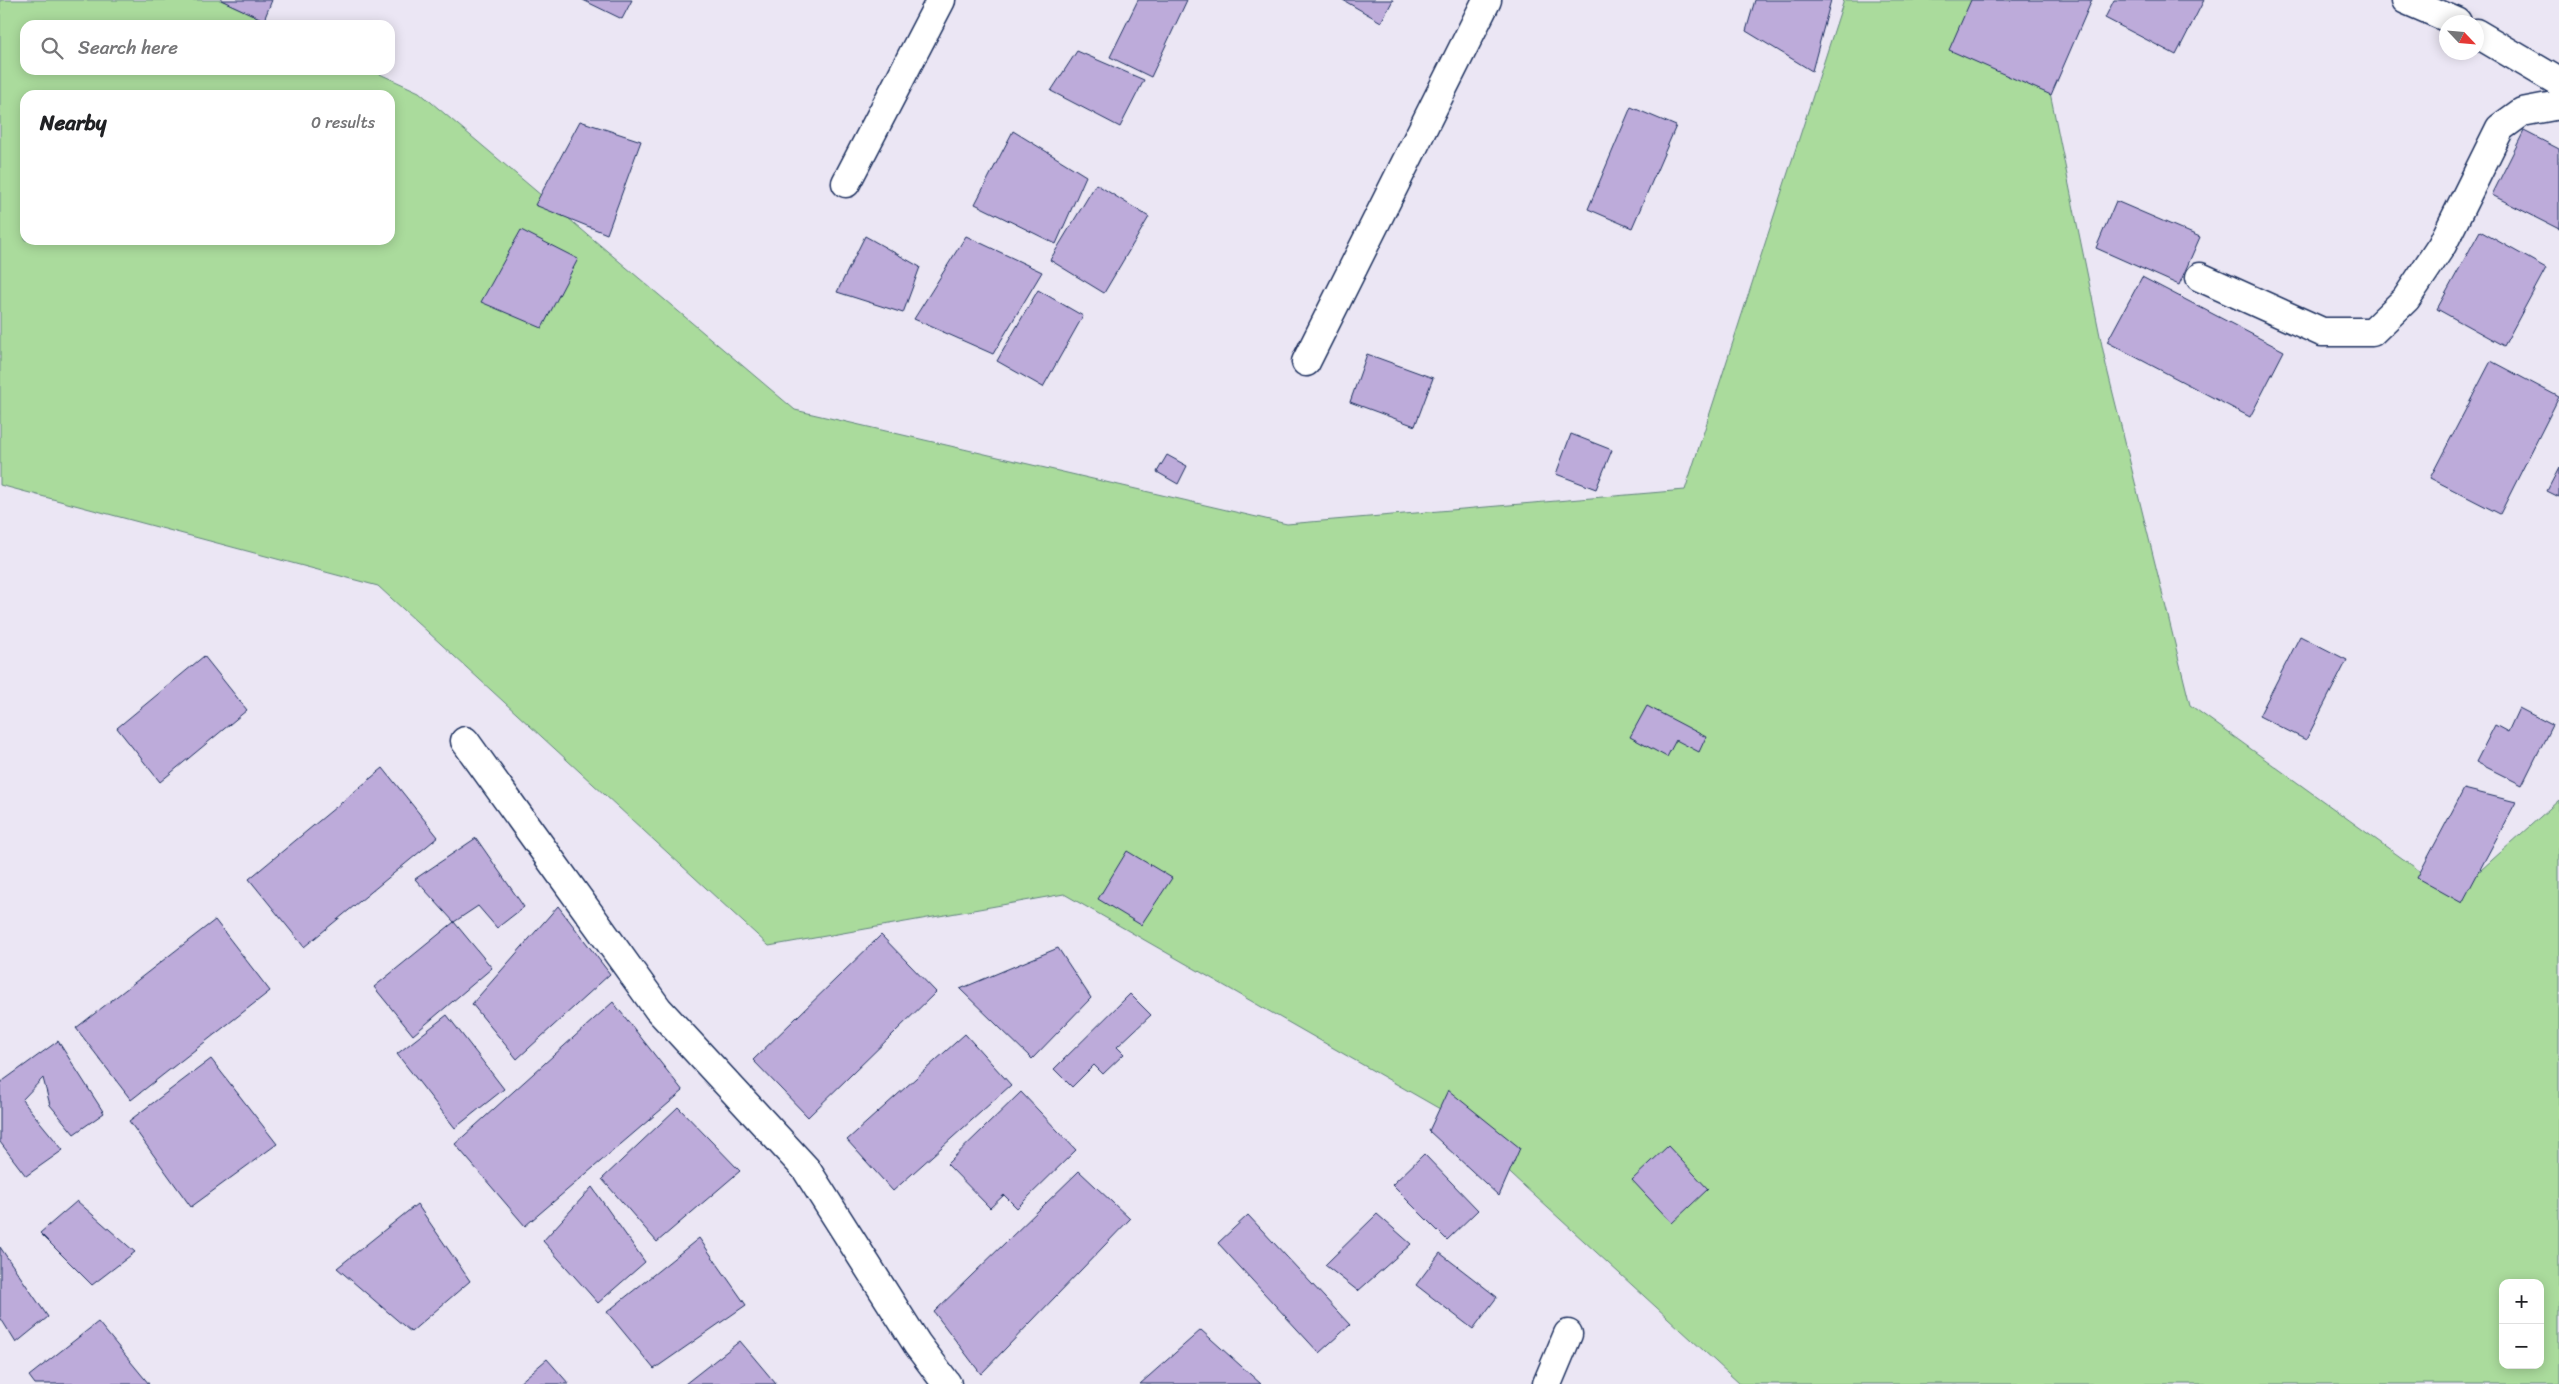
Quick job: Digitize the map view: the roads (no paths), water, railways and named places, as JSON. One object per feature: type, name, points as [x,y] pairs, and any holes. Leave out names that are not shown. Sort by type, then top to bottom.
[{"type":"street","points":[[846,183],[941,0]]},
{"type":"street","points":[[1306,362],[1487,0]]},
{"type":"street","points":[[2406,0],[2441,15]]},
{"type":"street","points":[[2484,38],[2559,82]]},
{"type":"street","points":[[2200,277],[2322,332],[2372,332],[2406,299],[2442,244],[2500,128],[2522,112],[2559,104]]},
{"type":"street","points":[[464,741],[658,1009],[806,1169],[917,1344],[948,1384]]},
{"type":"street","points":[[1547,1384],[1568,1334]]}]
